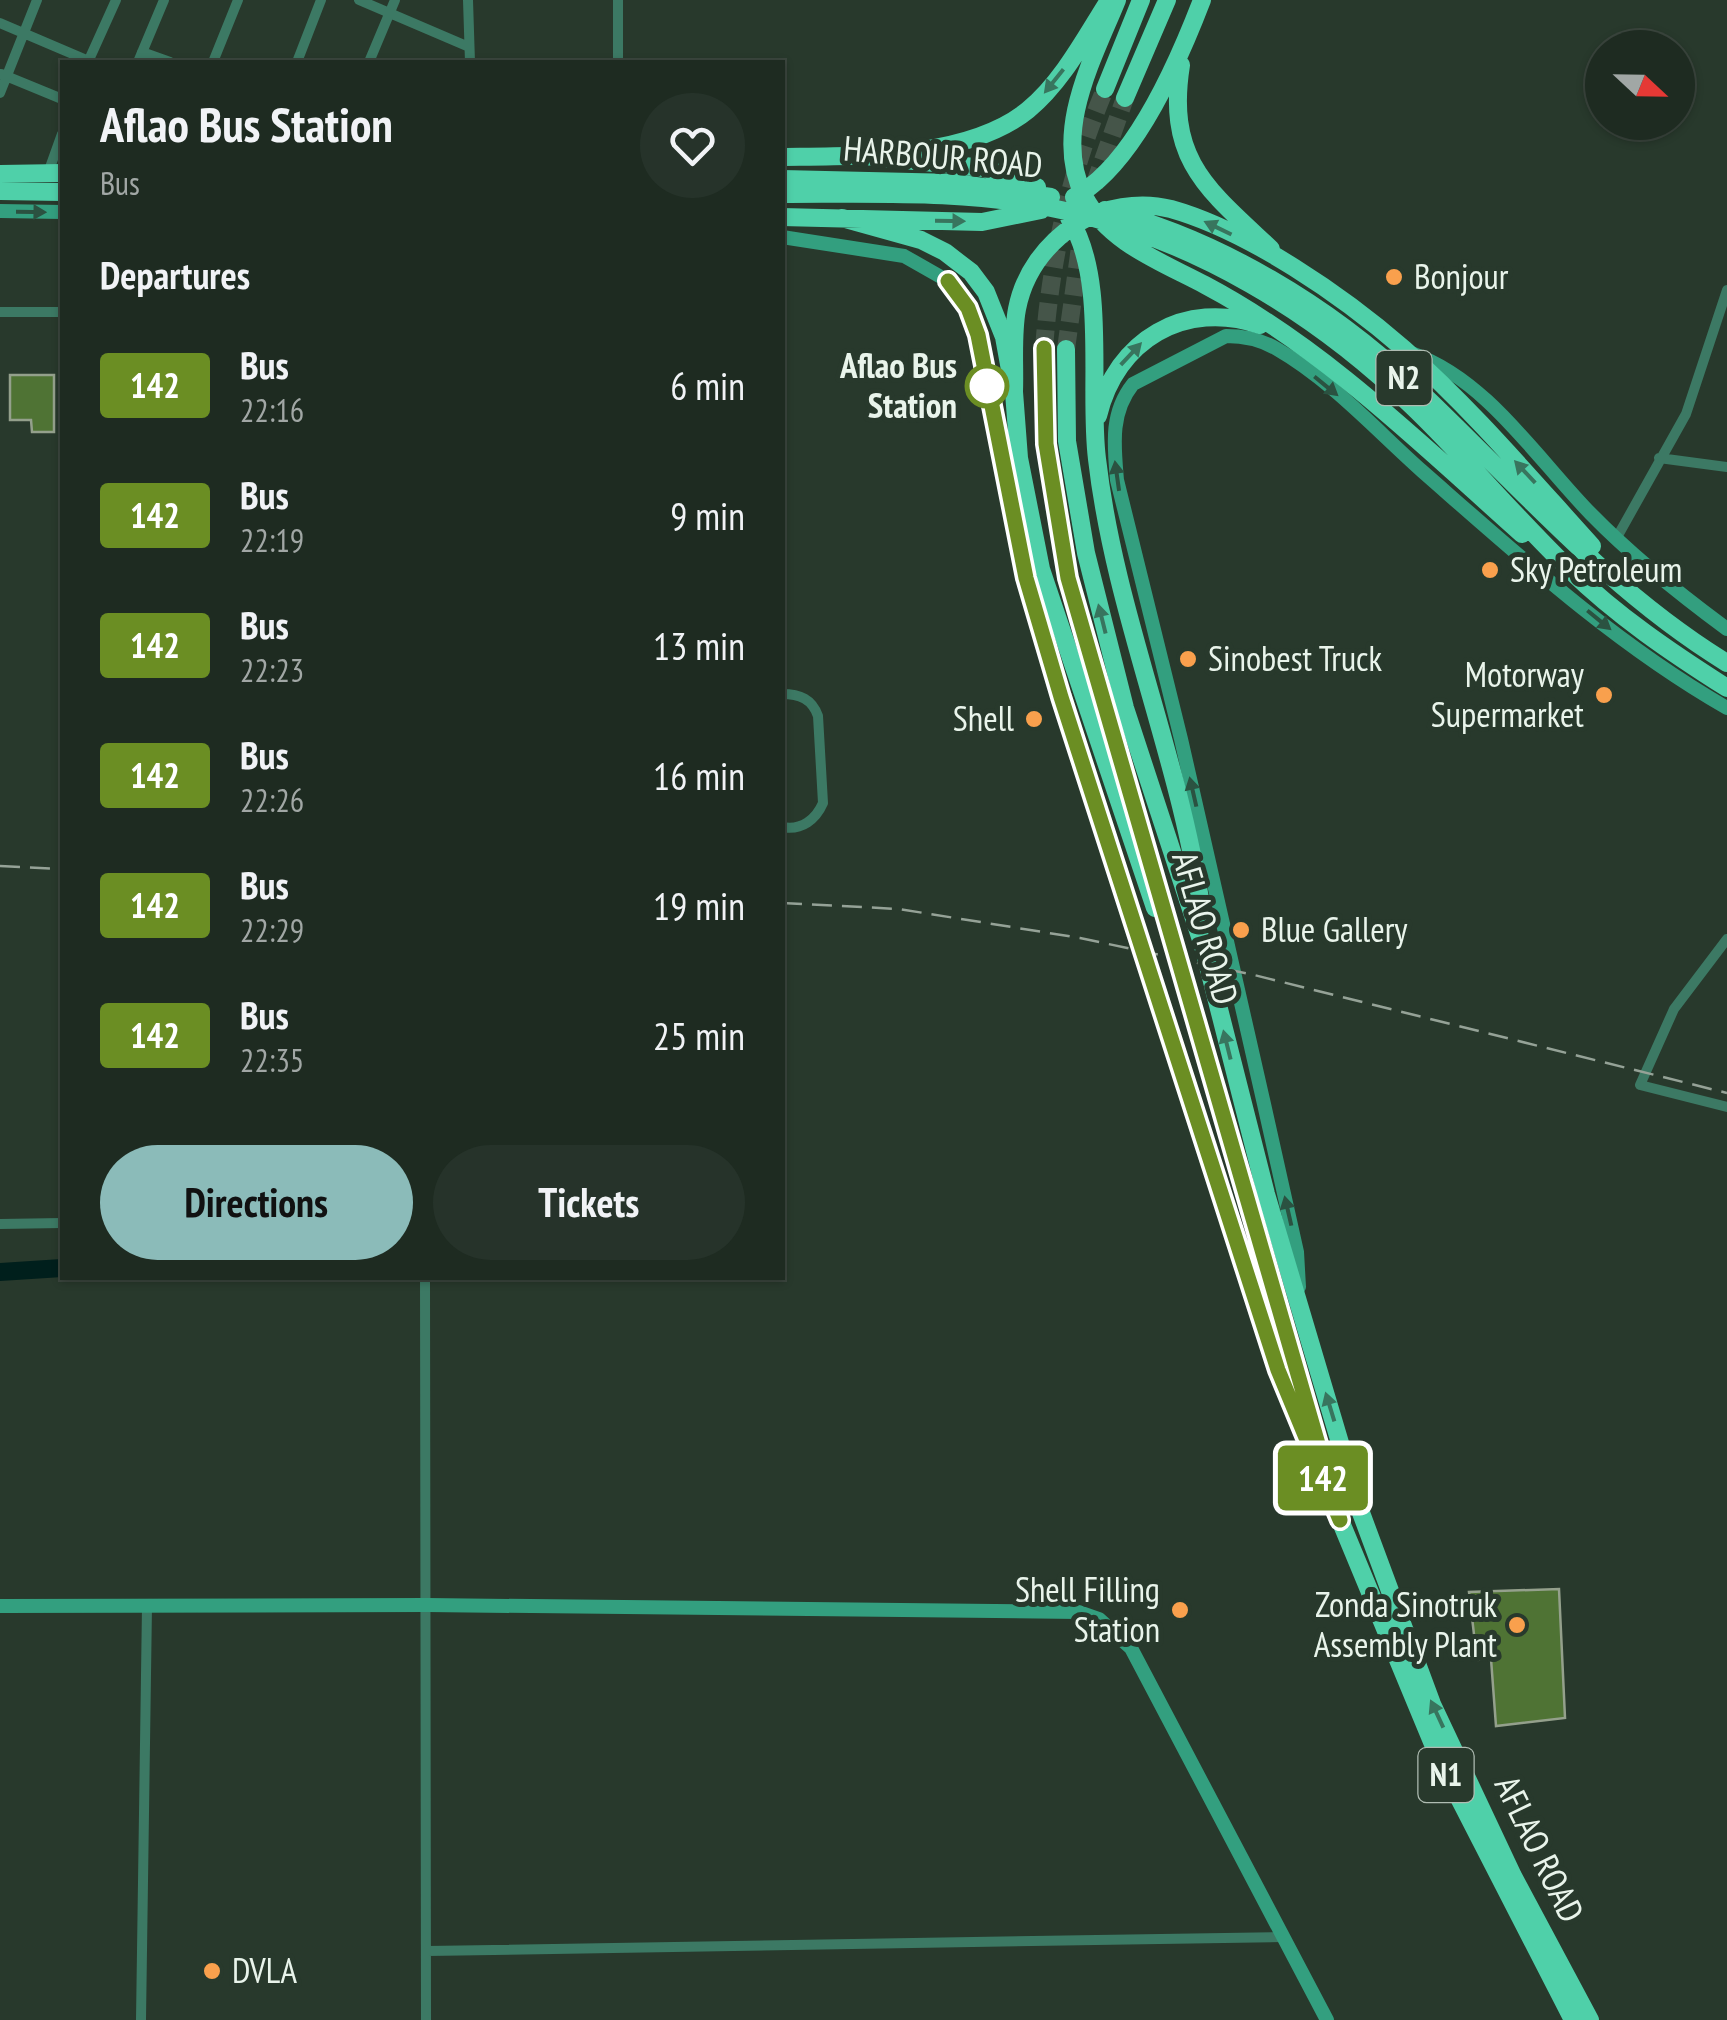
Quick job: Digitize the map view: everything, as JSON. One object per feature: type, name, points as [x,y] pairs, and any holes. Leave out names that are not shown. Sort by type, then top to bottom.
[{"type":"highway","points":[[865,156],[955,143],[997,130],[1030,109],[1054,82],[1109,0]]},
{"type":"highway","points":[[1118,0],[1080,93],[1074,122],[1073,145],[1082,193],[1095,214],[1136,249],[1287,334],[1406,431],[1546,554],[1570,570]]},
{"type":"highway","points":[[1105,89],[1140,0]]},
{"type":"highway","points":[[1125,98],[1167,0]]},
{"type":"highway","points":[[785,217],[982,222],[1021,216],[1082,193],[1118,158],[1184,47],[1202,0]]},
{"type":"highway","points":[[1184,47],[1177,124],[1190,162],[1220,201],[1290,266],[1406,351],[1458,400],[1598,552],[1691,641]]},
{"type":"highway","points":[[785,157],[865,156],[1007,173],[1060,204],[1074,226],[1084,253],[1092,302],[1094,441],[1104,519],[1179,805],[1200,898],[1203,946]]},
{"type":"highway","points":[[0,174],[56,173]]},
{"type":"highway","name":"HARBOUR ROAD","points":[[785,179],[1001,187],[1118,214],[1208,255]]},
{"type":"highway","points":[[0,192],[60,192]]},
{"type":"highway","name":"HARBOUR ROAD","points":[[785,194],[939,196],[1059,209],[1208,255]]},
{"type":"highway","points":[[1014,392],[1017,309],[1030,270],[1050,246],[1095,214],[1135,205],[1168,208],[1211,224],[1290,266]]},
{"type":"highway","points":[[842,218],[921,240],[970,272],[986,292],[1004,336],[1014,392],[1019,458],[1041,570],[1140,871],[1157,912],[1176,943]]},
{"type":"highway","name":"N2","points":[[1208,255],[1356,355],[1506,491],[1629,595],[1727,663]]},
{"type":"highway","points":[[1094,441],[1107,386],[1126,356],[1152,333],[1174,322],[1207,316],[1250,322],[1287,334]]},
{"type":"highway","name":"AFLAO ROAD","points":[[1044,348],[1046,444],[1068,578],[1340,1520],[1440,1762],[1574,2020]]},
{"type":"highway","name":"AFLAO ROAD","points":[[1066,349],[1067,441],[1086,553],[1125,708],[1203,946],[1266,1194],[1379,1567],[1432,1704],[1513,1876],[1590,2020]]},
{"type":"highway","name":"N2","points":[[1506,491],[1570,570],[1612,607],[1727,688]]},
{"type":"street","points":[[0,94],[3,75],[37,0]]},
{"type":"street","points":[[89,60],[116,0]]},
{"type":"street","points":[[140,57],[164,0]]},
{"type":"street","points":[[214,60],[238,0]]},
{"type":"street","points":[[298,60],[321,0]]},
{"type":"street","points":[[359,0],[469,47]]},
{"type":"street","points":[[370,60],[394,0]]},
{"type":"street","points":[[468,0],[470,60]]},
{"type":"street","points":[[618,0],[618,60]]},
{"type":"street","points":[[0,23],[84,60]]},
{"type":"street","points":[[3,75],[60,98]]},
{"type":"street","points":[[56,173],[60,147]]},
{"type":"street","points":[[0,211],[60,212]]},
{"type":"street","name":"AFLAO ROAD","points":[[785,237],[904,256],[948,281],[968,308],[978,335],[1026,578],[1061,697],[1278,1370],[1340,1520]]},
{"type":"street","points":[[1616,539],[1686,414],[1724,312],[1727,290]]},
{"type":"street","points":[[0,312],[60,312]]},
{"type":"street","name":"AFLAO ROAD","points":[[1300,1308],[1298,1252],[1177,721],[1121,498],[1114,440],[1118,408],[1132,384],[1226,336],[1244,336],[1276,348],[1329,388],[1513,550],[1643,656],[1727,708]]},
{"type":"street","points":[[1406,351],[1445,366],[1506,422],[1662,582],[1727,628]]},
{"type":"street","points":[[1659,458],[1727,467]]},
{"type":"street","points":[[785,694],[803,697],[814,704],[824,802],[806,824],[785,828]]},
{"type":"street","points":[[1727,938],[1674,1010],[1640,1085],[1727,1108]]},
{"type":"street","points":[[0,1224],[60,1223]]},
{"type":"street","points":[[425,1280],[426,2020]]},
{"type":"street","points":[[0,1606],[1058,1610],[1099,1619],[1131,1648],[1327,2020]]},
{"type":"street","points":[[140,2020],[147,1606]]},
{"type":"street","points":[[427,1951],[1282,1937]]},
{"type":"building","points":[[10,375],[54,375],[54,432],[32,432],[31,420],[10,420]]},
{"type":"building","name":"Zonda Sinotruk Assembly Plant","points":[[1559,1589],[1565,1718],[1496,1726],[1491,1659],[1477,1660],[1469,1592]]},
{"type":"waterway","points":[[0,1272],[60,1268]]},
{"type":"tunnel","points":[[1044,348],[1064,216],[1105,89]]},
{"type":"tunnel","points":[[1094,186],[1125,98]]},
{"type":"tunnel","points":[[1066,349],[1081,240]]},
{"type":"railway","points":[[0,866],[60,869]]},
{"type":"railway","points":[[785,903],[899,909],[1080,938],[1254,975],[1727,1093]]},
{"type":"bus line","name":"142","points":[[948,281],[962,297],[978,335],[1026,578],[1096,808],[1278,1370],[1340,1520],[1068,578],[1046,444],[1044,348]]},
{"type":"place","name":"Bonjour","points":[[1394,277]]},
{"type":"place","name":"Aflao Bus Station","points":[[987,386]]},
{"type":"place","name":"Sky Petroleum","points":[[1490,570]]},
{"type":"place","name":"Sinobest Truck","points":[[1188,659]]},
{"type":"place","name":"Motorway Supermarket","points":[[1604,695]]},
{"type":"place","name":"Shell","points":[[1034,719]]},
{"type":"place","name":"Blue Gallery","points":[[1241,930]]},
{"type":"place","name":"Shell Filling Station","points":[[1180,1610]]},
{"type":"place","name":"Zonda Sinotruk Assembly Plant","points":[[1517,1625]]},
{"type":"place","name":"DVLA","points":[[212,1971]]}]
